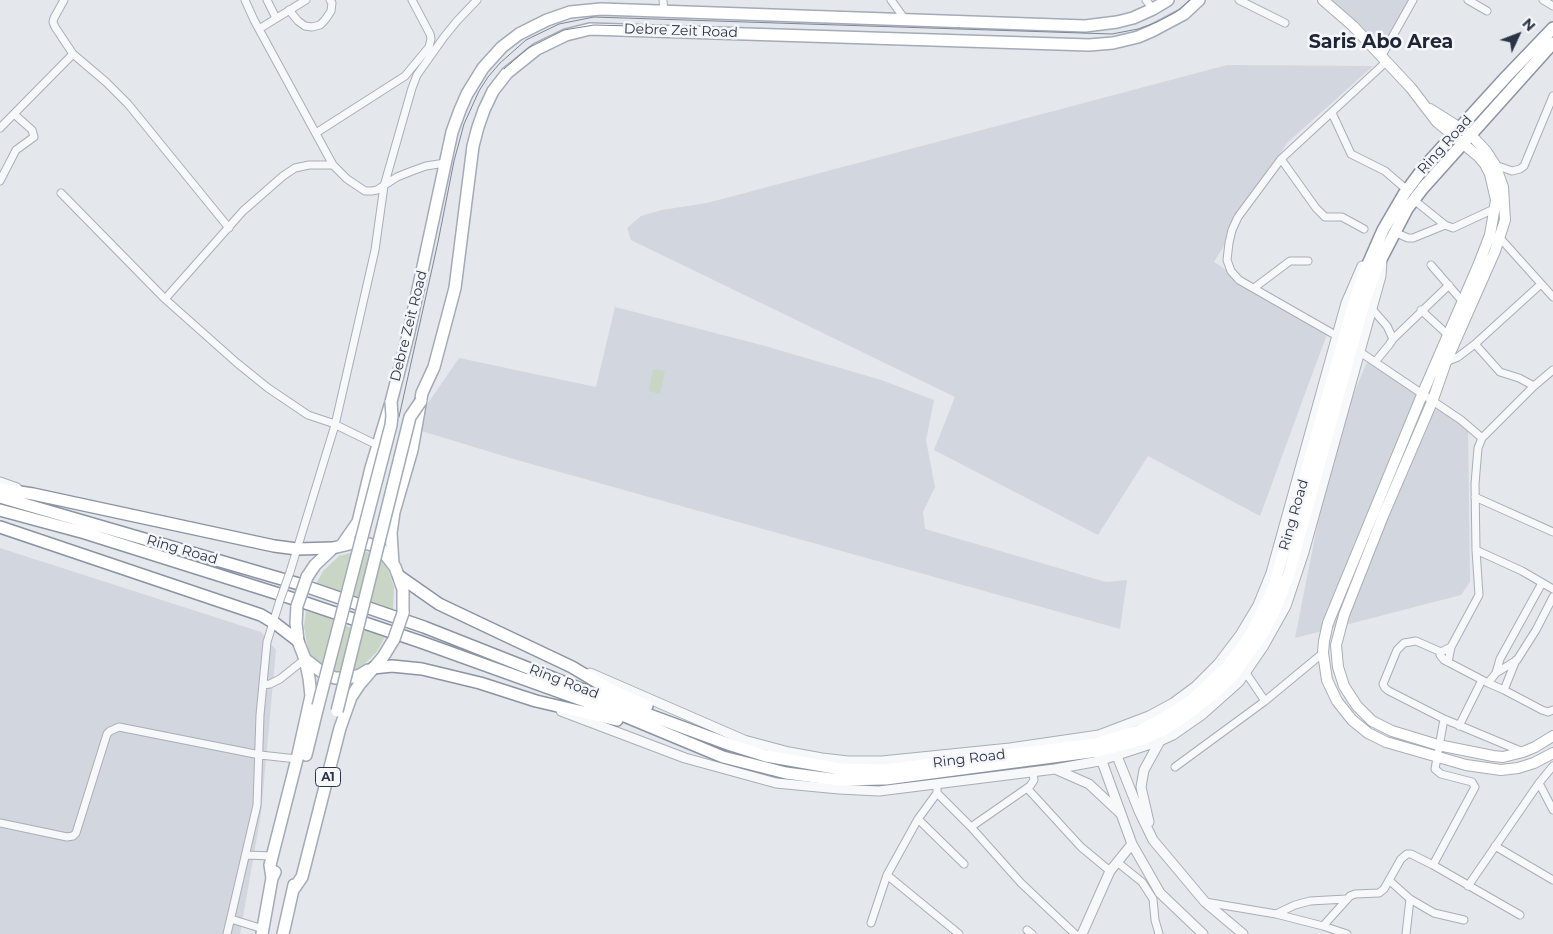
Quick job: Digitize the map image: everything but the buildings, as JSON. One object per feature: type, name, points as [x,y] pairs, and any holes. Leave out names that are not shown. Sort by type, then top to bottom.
[{"type":"main road","name":"Debre Zeit Road","points":[[391,402],[408,336],[452,132],[467,94],[483,68],[502,46],[519,34],[547,20],[570,12],[664,6],[1085,26],[1133,18],[1150,5],[1168,0]]},
{"type":"main road","name":"Debre Zeit Road","points":[[420,401],[436,360],[455,288],[473,146],[480,119],[493,91],[507,73],[551,41],[566,34],[590,29],[620,29],[1089,45],[1126,40],[1152,32],[1184,14],[1199,0]]},
{"type":"main road","points":[[1323,0],[1353,26],[1411,88],[1437,122],[1486,150],[1495,165],[1503,188],[1506,209],[1500,238],[1446,362],[1432,402],[1383,516],[1344,615],[1336,651],[1338,667],[1350,698],[1365,715],[1382,727],[1392,731],[1438,745],[1503,757],[1535,748],[1553,736]]},
{"type":"main road","name":"Ring Road","points":[[0,510],[85,533],[294,599],[421,642],[610,710],[723,757],[786,773],[838,780],[886,780],[1099,752],[1141,740],[1163,730],[1216,692],[1234,674],[1271,618],[1288,577],[1364,303],[1377,267],[1377,256],[1392,212],[1438,151],[1553,28]]},
{"type":"main road","name":"Ring Road","points":[[1377,256],[1414,200],[1553,43]]},
{"type":"main road","points":[[1467,139],[1485,164],[1494,189],[1496,208],[1490,235],[1328,622],[1323,653],[1327,680],[1343,709],[1356,724],[1368,733],[1386,742],[1472,766],[1501,770],[1518,768],[1534,763],[1553,753]]},
{"type":"main road","points":[[393,564],[390,532],[412,450],[420,401]]},
{"type":"main road","points":[[293,890],[410,417],[420,401]]},
{"type":"main road","points":[[338,547],[358,522],[377,445],[391,402]]},
{"type":"main road","points":[[272,878],[279,861],[391,425],[391,402]]},
{"type":"main road","points":[[0,489],[33,494],[249,541],[297,549],[338,547],[353,543],[369,544],[380,549],[393,564],[399,576],[439,604],[572,666],[607,688],[685,723],[698,732]]},
{"type":"main road","name":"Ring Road","points":[[0,497],[299,584],[424,627],[545,675],[766,756],[840,769],[884,770],[1099,752]]},
{"type":"main road","points":[[0,527],[261,616],[273,622],[298,641]]},
{"type":"main road","name":"A1","points":[[262,932],[272,878],[270,865],[298,759],[311,696],[305,660],[298,641],[297,606],[307,577],[315,565],[338,547]]},
{"type":"main road","name":"A1","points":[[282,934],[293,890],[302,877],[351,697],[383,658],[394,639],[403,613],[403,589],[399,576]]},
{"type":"main road","name":"A1","points":[[305,660],[323,673],[335,678],[349,678],[373,668]]},
{"type":"main road","points":[[373,668],[392,666],[422,669],[536,701],[660,731]]},
{"type":"street","points":[[64,0],[53,22],[73,54],[128,104],[229,228]]},
{"type":"street","points":[[245,0],[333,165],[347,179],[365,191],[377,190],[397,177],[412,171],[426,166],[445,163]]},
{"type":"street","points":[[266,0],[276,18]]},
{"type":"street","points":[[259,29],[306,0]]},
{"type":"street","points":[[289,10],[305,26],[312,27],[320,25],[331,12],[332,3],[330,0]]},
{"type":"street","points":[[316,133],[406,76],[429,47],[431,39],[412,0]]},
{"type":"street","points":[[227,934],[257,805],[260,715],[267,642],[335,425],[375,250],[384,186],[417,75],[456,21],[476,0]]},
{"type":"street","points":[[891,0],[904,18]]},
{"type":"street","points":[[1239,0],[1285,23]]},
{"type":"street","points":[[1337,336],[1239,280],[1231,271],[1227,260],[1229,243],[1238,217],[1281,159],[1332,113],[1383,60],[1413,0]]},
{"type":"street","points":[[1468,0],[1487,10]]},
{"type":"street","points":[[1543,0],[1553,6]]},
{"type":"street","points":[[0,128],[73,54]]},
{"type":"street","points":[[406,76],[417,75]]},
{"type":"street","points":[[1495,165],[1512,170],[1520,169],[1524,166],[1550,114],[1553,96]]},
{"type":"street","points":[[1332,113],[1350,154],[1385,171],[1407,190]]},
{"type":"street","points":[[0,181],[16,150],[34,137],[32,130],[14,114]]},
{"type":"street","points":[[1281,159],[1324,217],[1342,217],[1364,229]]},
{"type":"street","points":[[165,299],[243,211],[283,176],[295,168],[309,165],[333,165]]},
{"type":"street","points":[[61,193],[165,299],[237,364],[308,415],[335,425],[377,445]]},
{"type":"street","points":[[1414,200],[1445,225],[1452,228],[1496,208]]},
{"type":"street","points":[[1394,232],[1408,238],[1413,238],[1445,225]]},
{"type":"street","points":[[1500,238],[1553,297]]},
{"type":"street","points":[[536,701],[630,739],[685,758],[776,783],[839,789],[879,791],[937,789],[1055,769],[1113,747],[1160,741],[1173,735],[1203,714],[1230,691],[1246,673],[1276,624],[1293,588],[1381,276],[1377,256],[1361,268],[1353,284],[1271,573],[1258,605],[1218,664],[1196,686],[1173,703],[1148,716],[1098,735],[1010,748],[882,762],[848,761],[789,752],[744,740],[572,666]]},
{"type":"street","points":[[1254,288],[1290,261],[1308,260]]},
{"type":"street","points":[[1431,265],[1463,302]]},
{"type":"street","points":[[1446,362],[1458,357],[1474,344],[1541,284]]},
{"type":"street","points":[[1375,362],[1393,339],[1449,285]]},
{"type":"street","points":[[1372,309],[1387,326],[1393,339]]},
{"type":"street","points":[[1421,310],[1448,335]]},
{"type":"street","points":[[1474,344],[1500,372],[1519,378],[1534,386]]},
{"type":"street","points":[[1360,352],[1467,425],[1482,438]]},
{"type":"street","points":[[1448,662],[1451,647],[1479,595],[1475,497],[1476,459],[1482,438],[1534,386],[1553,370]]},
{"type":"street","points":[[0,482],[33,494]]},
{"type":"street","points":[[1475,497],[1553,532]]},
{"type":"street","points":[[1476,550],[1522,571],[1553,589]]},
{"type":"street","points":[[1496,673],[1500,659],[1542,583]]},
{"type":"street","points":[[1504,690],[1517,660],[1536,630],[1553,597]]},
{"type":"street","points":[[1441,652],[1416,641],[1404,644],[1398,650],[1383,684],[1385,688],[1458,726],[1523,752]]},
{"type":"street","points":[[1441,652],[1451,647]]},
{"type":"street","points":[[1441,652],[1442,658],[1485,682],[1542,710],[1548,712],[1553,710]]},
{"type":"street","points":[[1175,767],[1265,700],[1323,653]]},
{"type":"street","points":[[263,685],[280,679],[305,660]]},
{"type":"street","points":[[1458,726],[1485,682],[1517,660]]},
{"type":"street","points":[[1246,673],[1265,700]]},
{"type":"street","points":[[1433,865],[1475,785],[1472,782],[1438,773],[1435,769],[1444,719]]},
{"type":"street","points":[[0,823],[67,837],[76,834],[107,734],[114,728],[119,727],[260,755],[298,759]]},
{"type":"street","points":[[1153,840],[1141,787],[1144,770],[1160,741]]},
{"type":"street","points":[[1113,747],[1153,840],[1205,902],[1239,933]]},
{"type":"street","points":[[1099,752],[1132,844],[1156,896],[1155,920],[1159,934]]},
{"type":"street","points":[[1468,886],[1538,783],[1553,766]]},
{"type":"street","points":[[1055,769],[1089,784],[1122,816]]},
{"type":"street","points":[[971,827],[1027,788],[1034,780],[1033,772]]},
{"type":"street","points":[[1538,783],[1553,810]]},
{"type":"street","points":[[1027,788],[1081,846],[1110,871]]},
{"type":"street","points":[[871,923],[887,875],[937,789]]},
{"type":"street","points":[[937,789],[1021,883],[1075,934]]},
{"type":"street","points":[[918,819],[964,864]]},
{"type":"street","points":[[1082,934],[1110,871],[1132,844]]},
{"type":"street","points":[[1495,846],[1553,880]]},
{"type":"street","points":[[246,854],[273,856]]},
{"type":"street","points":[[1323,926],[1346,899],[1355,894],[1379,893],[1384,889],[1401,860],[1407,854],[1411,854],[1433,865],[1520,915]]},
{"type":"street","points":[[1117,862],[1203,934]]},
{"type":"street","points":[[887,875],[959,934]]},
{"type":"street","points":[[1390,881],[1410,899],[1434,913],[1464,920]]},
{"type":"street","points":[[1276,914],[1295,905],[1310,901],[1346,899]]},
{"type":"street","points":[[1406,934],[1410,899]]},
{"type":"street","points":[[1205,902],[1276,914],[1347,934]]},
{"type":"street","points":[[231,919],[262,932]]},
{"type":"shaded area","points":[[1324,0],[1415,0],[1389,51]]},
{"type":"shaded area","points":[[1227,65],[1373,66],[1287,143],[1214,262],[1327,334],[1260,516],[1148,456],[1098,535],[934,450],[955,397],[631,240],[627,228],[641,216],[662,210],[707,203]]},
{"type":"shaded area","points":[[615,307],[765,346],[881,380],[934,400],[926,440],[935,487],[923,512],[925,529],[1106,582],[1127,580],[1120,629],[517,460],[415,429],[426,406],[459,358],[596,387]]},
{"type":"shaded area","points":[[1367,362],[1468,427],[1470,582],[1461,595],[1295,638],[1321,507],[1346,412]]},
{"type":"shaded area","points":[[0,548],[261,632],[276,650],[261,814],[240,934],[0,934]]},
{"type":"green space","points":[[653,369],[665,371],[660,394],[649,391]]},
{"type":"green space","points":[[361,550],[375,555],[387,567],[394,587],[393,613],[314,588],[323,571],[339,556]]},
{"type":"green space","points":[[306,611],[349,627],[359,627],[385,637],[376,653],[360,668],[344,673],[330,672],[312,657],[308,649],[304,627]]},
{"type":"tram line","points":[[399,417],[454,161],[464,124],[479,91],[488,77],[500,63],[526,40],[559,24],[594,17],[1112,34],[1138,29],[1157,22],[1176,12],[1190,0]]},
{"type":"tram line","points":[[504,69],[528,48],[564,30],[594,25],[632,26]]},
{"type":"district","name":"Saris Abo Area","points":[[1381,42]]}]
